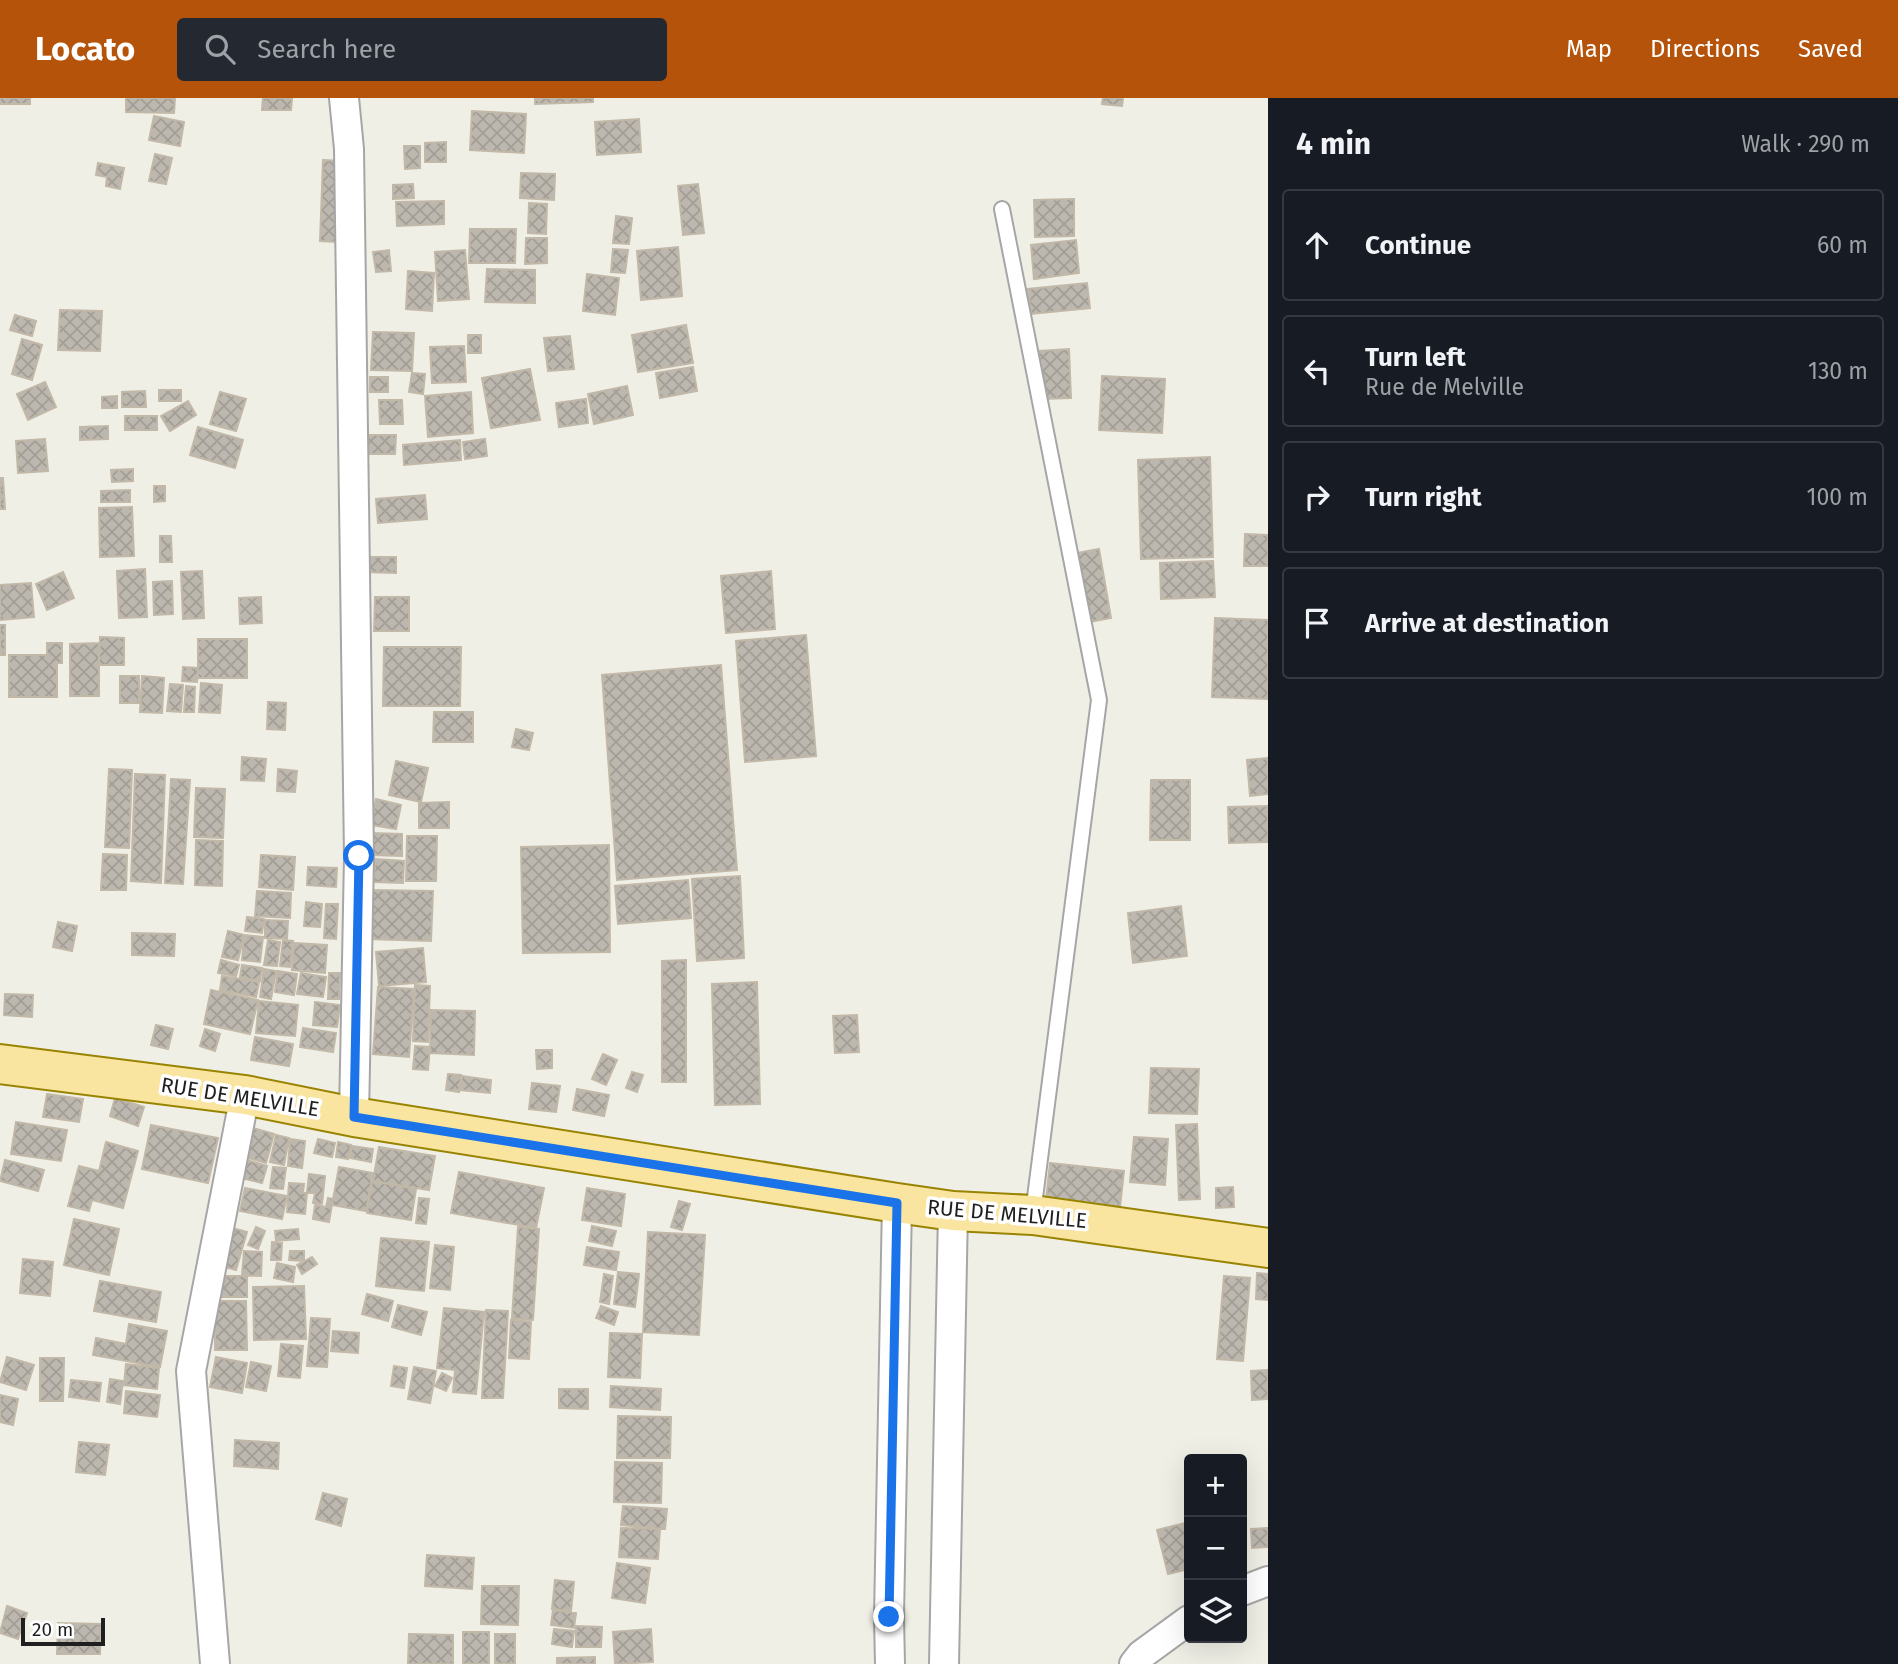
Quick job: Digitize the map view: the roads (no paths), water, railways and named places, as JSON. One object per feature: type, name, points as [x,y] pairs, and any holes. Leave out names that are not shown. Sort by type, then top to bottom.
[{"type":"main road","name":"RUE DE MELVILLE","points":[[0,1064],[245,1095],[354,1117],[897,1203],[953,1211],[1033,1215],[1268,1248]]},
{"type":"street","points":[[344,98],[349,149],[359,856],[354,1117]]},
{"type":"street","points":[[215,1664],[191,1371],[245,1095]]},
{"type":"street","points":[[890,1664],[897,1203]]},
{"type":"street","points":[[944,1664],[953,1211]]},
{"type":"street","points":[[1247,1589],[1268,1581]]},
{"type":"street","points":[[1134,1664],[1141,1655],[1184,1624]]},
{"type":"lane","points":[[1002,209],[1099,700],[1033,1215]]}]
